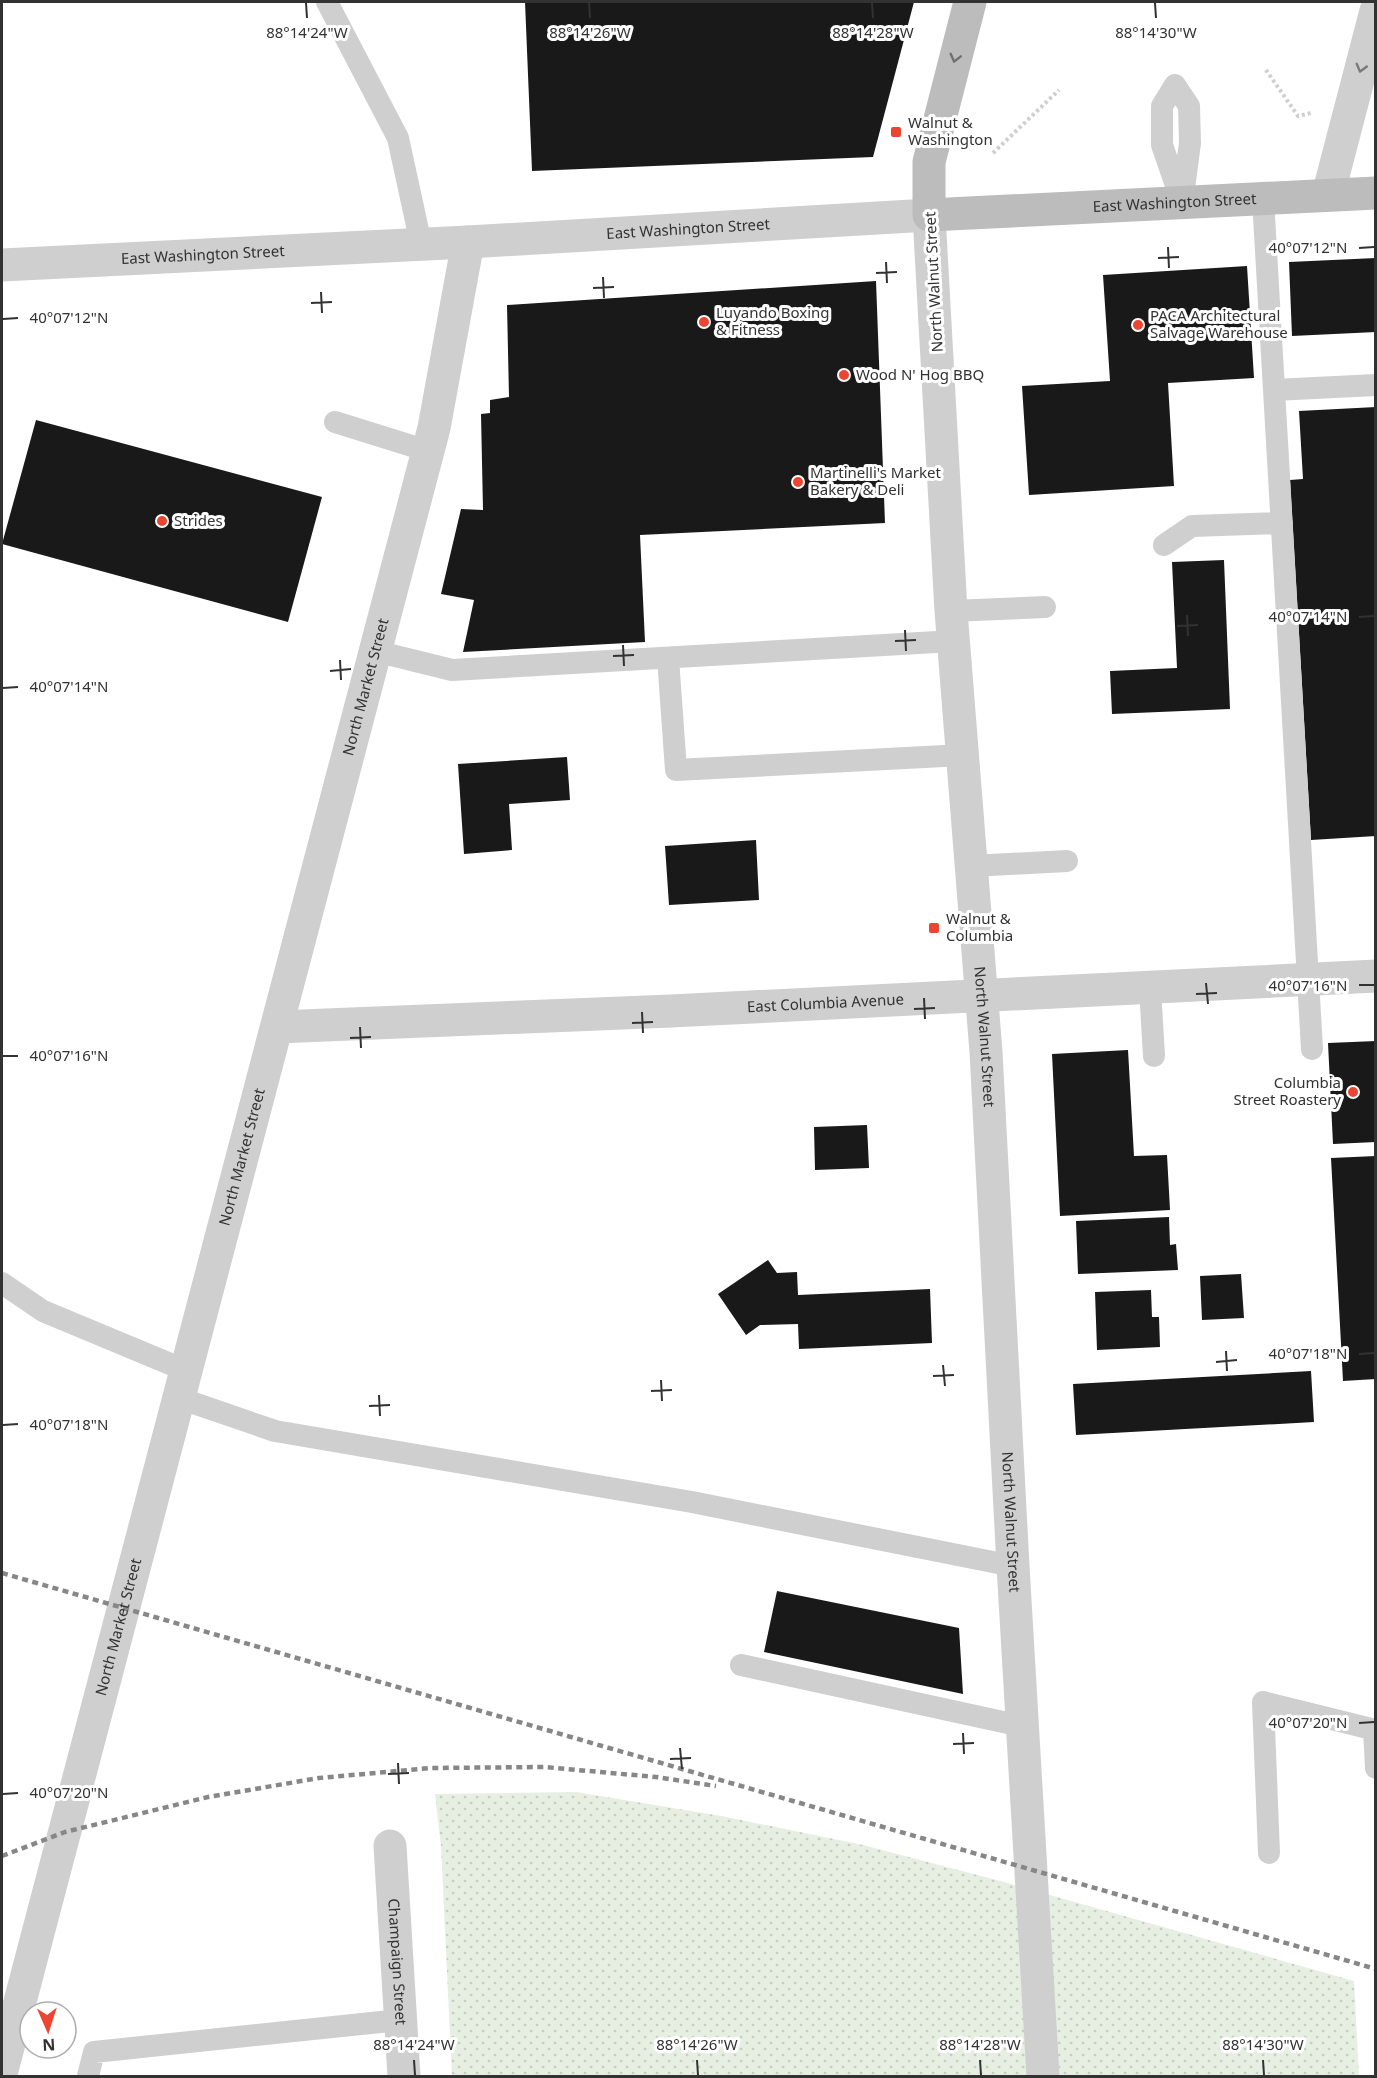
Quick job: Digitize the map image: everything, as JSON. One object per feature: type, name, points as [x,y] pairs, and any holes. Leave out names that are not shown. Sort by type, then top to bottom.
[{"type":"main road","name":"North Walnut Street","points":[[929,215],[929,162],[970,2]]},
{"type":"main road","name":"East Washington Street","points":[[929,215],[1376,193]]},
{"type":"street","points":[[1328,195],[1376,11]]},
{"type":"street","name":"East Washington Street","points":[[2,265],[468,242],[929,215]]},
{"type":"street","name":"North Walnut Street","points":[[929,215],[952,626],[982,996],[1043,2076]]},
{"type":"street","name":"North Market Street","points":[[2,2070],[428,451],[468,242]]},
{"type":"street","name":"East Columbia Avenue","points":[[276,1027],[1376,976]]},
{"type":"street","name":"Champaign Street","points":[[390,1846],[404,2076]]},
{"type":"lane","points":[[327,2],[398,138],[422,244]]},
{"type":"lane","points":[[1263,199],[1312,1049]]},
{"type":"lane","points":[[1274,390],[1376,385]]},
{"type":"lane","points":[[335,422],[428,451]]},
{"type":"lane","points":[[1164,545],[1192,526],[1282,523]]},
{"type":"lane","points":[[375,651],[452,670],[668,658],[952,626],[1045,607]]},
{"type":"lane","points":[[668,658],[676,770],[963,754]]},
{"type":"lane","points":[[972,866],[1067,861]]},
{"type":"lane","points":[[1150,988],[1154,1056]]},
{"type":"lane","points":[[2,1283],[43,1311],[275,1431],[692,1502],[1013,1566]]},
{"type":"lane","points":[[741,1665],[1022,1726]]},
{"type":"lane","points":[[1269,1853],[1263,1702],[1375,1729],[1376,1768]]},
{"type":"lane","points":[[88,2076],[94,2052],[400,2020]]},
{"type":"path","points":[[1266,70],[1298,116],[1312,113]]},
{"type":"path","points":[[993,153],[1059,90]]},
{"type":"shaded area","points":[[576,1792],[721,1816],[863,1845],[1004,1882],[1354,1981],[1359,2076],[452,2076],[441,1846],[435,1794]]},
{"type":"building","points":[[525,2],[914,2],[873,157],[532,171]]},
{"type":"building","points":[[1376,258],[1376,332],[1292,336],[1289,262]]},
{"type":"building","points":[[1247,266],[1254,378],[1168,383],[1174,486],[1029,495],[1022,386],[1110,381],[1103,275]]},
{"type":"building","points":[[876,281],[885,523],[640,535],[645,642],[463,652],[474,600],[441,594],[461,509],[483,510],[481,414],[490,413],[490,400],[509,397],[507,305]]},
{"type":"building","points":[[1376,407],[1376,836],[1311,840],[1290,480],[1303,479],[1299,411]]},
{"type":"building","name":"Strides","points":[[36,420],[322,497],[288,622],[2,544]]},
{"type":"building","points":[[1224,560],[1230,709],[1112,714],[1110,671],[1177,668],[1172,562]]},
{"type":"building","points":[[567,757],[570,800],[509,804],[512,850],[464,854],[458,764]]},
{"type":"building","points":[[756,840],[759,900],[669,905],[665,846]]},
{"type":"building","name":"Columbia Street Roastery","points":[[1376,1041],[1376,1142],[1333,1144],[1328,1043]]},
{"type":"building","points":[[1128,1050],[1134,1156],[1167,1155],[1170,1210],[1060,1216],[1052,1054]]},
{"type":"building","points":[[867,1125],[869,1168],[815,1170],[814,1127]]},
{"type":"building","points":[[1376,1156],[1376,1379],[1343,1381],[1331,1158]]},
{"type":"building","points":[[1169,1217],[1170,1245],[1176,1244],[1178,1270],[1078,1274],[1076,1221]]},
{"type":"building","points":[[768,1260],[777,1273],[797,1272],[798,1295],[930,1289],[932,1343],[799,1349],[798,1324],[760,1325],[746,1335],[718,1294]]},
{"type":"building","points":[[1241,1274],[1244,1318],[1202,1320],[1200,1276]]},
{"type":"building","points":[[1151,1290],[1152,1317],[1159,1317],[1160,1347],[1097,1350],[1095,1292]]},
{"type":"building","points":[[1311,1371],[1314,1422],[1076,1435],[1073,1384]]},
{"type":"building","points":[[777,1591],[959,1628],[963,1694],[764,1652]]},
{"type":"railway","points":[[2,1573],[1376,1969]]},
{"type":"railway","points":[[2,1856],[65,1832],[208,1797],[319,1778],[431,1768],[544,1767],[656,1777],[716,1786]]},
{"type":"place","name":"Walnut & Washington","points":[[896,132]]},
{"type":"place","name":"Luyando Boxing & Fitness","points":[[704,322]]},
{"type":"place","name":"PACA Architectural Salvage Warehouse","points":[[1138,325]]},
{"type":"place","name":"Wood N' Hog BBQ","points":[[844,375]]},
{"type":"place","name":"Martinelli's Market Bakery & Deli","points":[[798,482]]},
{"type":"place","name":"Strides","points":[[162,521]]},
{"type":"place","name":"Walnut & Columbia","points":[[934,928]]},
{"type":"place","name":"Columbia Street Roastery","points":[[1353,1092]]}]
